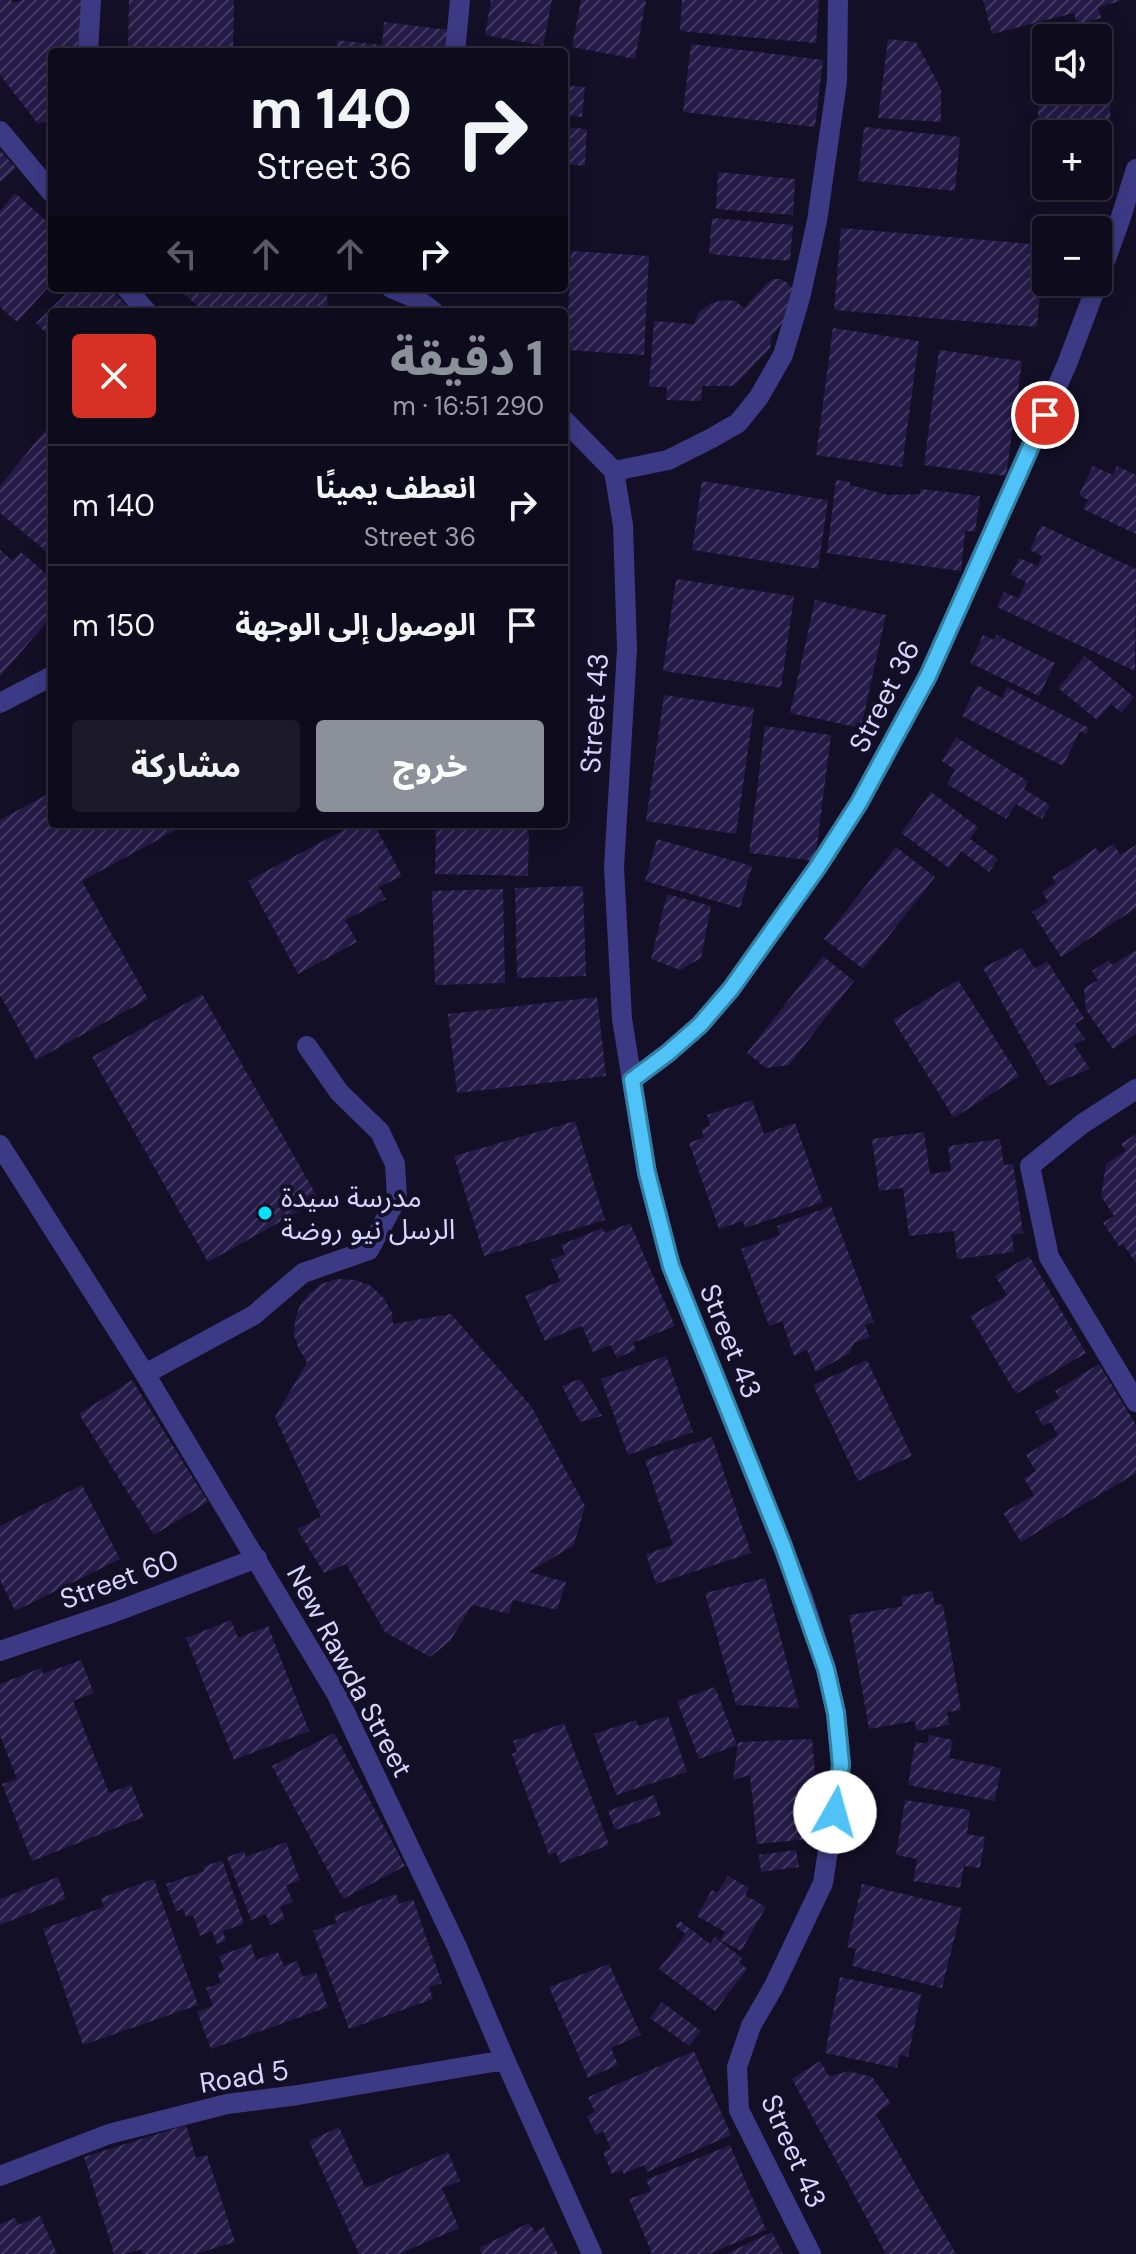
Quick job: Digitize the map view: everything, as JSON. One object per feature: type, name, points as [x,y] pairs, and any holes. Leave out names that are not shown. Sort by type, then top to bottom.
[{"type":"street","points":[[88,48],[91,0]]},
{"type":"street","points":[[455,48],[460,0]]},
{"type":"street","points":[[568,424],[614,471],[668,460],[738,423],[759,397],[783,355],[800,298],[817,221],[837,81],[838,0]]},
{"type":"street","points":[[0,131],[48,187]]},
{"type":"street","name":"Street 36","points":[[1112,243],[1136,169]]},
{"type":"street","points":[[130,292],[144,308]]},
{"type":"street","name":"Street 36","points":[[632,1080],[700,1025],[731,989],[859,803],[928,676],[1067,364],[1093,296]]},
{"type":"street","name":"Street 43","points":[[614,471],[623,525],[627,649],[614,867],[622,1019],[647,1173],[671,1266],[803,1598],[826,1669],[836,1713],[841,1765],[823,1883],[774,1986],[751,2026],[737,2067],[739,2110],[811,2254]]},
{"type":"street","points":[[0,703],[48,678]]},
{"type":"street","points":[[145,1374],[254,1315],[303,1273],[369,1250],[397,1198],[395,1164],[380,1132],[339,1092],[307,1046]]},
{"type":"street","points":[[1136,1089],[1082,1124],[1030,1166],[1049,1257],[1136,1402]]},
{"type":"street","name":"New Rawda Street","points":[[1,1149],[145,1374],[336,1693],[457,1947],[592,2254]]},
{"type":"street","name":"Street 60","points":[[0,1651],[115,1612],[257,1558]]},
{"type":"street","name":"Road 5","points":[[0,2176],[109,2134],[227,2104],[505,2060]]},
{"type":"building","points":[[0,0],[11,0],[13,3],[23,0],[84,0],[78,48],[48,48],[48,121],[38,124],[0,75]]},
{"type":"building","points":[[129,0],[234,0],[233,48],[128,48]]},
{"type":"building","points":[[491,0],[552,0],[543,46],[485,35]]},
{"type":"building","points":[[581,0],[646,0],[635,59],[572,47]]},
{"type":"building","points":[[682,0],[819,0],[816,43],[680,31]]},
{"type":"building","points":[[983,0],[1120,0],[1098,7],[1101,18],[1077,24],[1074,13],[992,34]]},
{"type":"building","points":[[384,22],[449,30],[447,48],[336,48],[337,40],[382,45]]},
{"type":"building","points":[[888,39],[916,42],[941,89],[941,122],[878,118]]},
{"type":"building","points":[[691,44],[823,60],[815,127],[683,112]]},
{"type":"building","points":[[568,85],[585,87],[582,117],[568,116]]},
{"type":"building","points":[[1038,104],[1110,104],[1110,120],[1038,120]]},
{"type":"building","points":[[568,127],[587,129],[585,166],[568,164]]},
{"type":"building","points":[[864,127],[960,137],[955,191],[858,181]]},
{"type":"building","points":[[0,150],[16,168],[0,182]]},
{"type":"building","points":[[718,172],[795,179],[793,215],[716,209]]},
{"type":"building","points":[[15,193],[48,222],[48,287],[17,322],[0,307],[0,211]]},
{"type":"building","points":[[712,218],[793,225],[790,261],[709,254]]},
{"type":"building","points":[[841,228],[1032,244],[1032,296],[1040,296],[1037,327],[834,310]]},
{"type":"building","points":[[571,251],[649,256],[644,355],[568,350]]},
{"type":"building","points":[[773,279],[786,282],[797,293],[793,308],[772,336],[770,348],[734,386],[702,386],[701,401],[666,400],[667,387],[649,387],[654,321],[694,324],[699,312],[711,303],[725,300],[735,301],[744,308]]},
{"type":"building","points":[[68,292],[113,292],[129,308],[51,308]]},
{"type":"building","points":[[182,292],[326,292],[328,306],[326,308],[200,308]]},
{"type":"building","points":[[48,311],[48,335],[36,323]]},
{"type":"building","points":[[833,328],[919,341],[902,467],[816,455]]},
{"type":"building","points":[[939,350],[1022,361],[1006,476],[924,465]]},
{"type":"building","points":[[48,427],[47,552],[0,513],[0,486]]},
{"type":"building","points":[[1093,466],[1113,475],[1117,466],[1136,475],[1136,534],[1083,509],[1088,500],[1079,495]]},
{"type":"building","points":[[836,480],[888,495],[920,494],[921,489],[980,496],[975,532],[965,531],[961,571],[827,553]]},
{"type":"building","points":[[702,481],[828,500],[818,569],[692,550]]},
{"type":"building","points":[[1041,525],[1136,569],[1135,671],[997,607],[1004,592],[1018,598],[1026,582],[1011,575],[1019,558],[1038,566],[1042,556],[1030,550]]},
{"type":"building","points":[[0,550],[13,561],[21,552],[48,576],[48,621],[0,676]]},
{"type":"building","points":[[676,579],[794,596],[781,688],[663,671]]},
{"type":"building","points":[[815,600],[886,615],[861,728],[790,713]]},
{"type":"building","points":[[983,635],[994,640],[997,635],[1055,663],[1039,696],[970,663]]},
{"type":"building","points":[[1085,656],[1134,697],[1121,713],[1111,704],[1097,720],[1058,688]]},
{"type":"building","points":[[977,685],[1002,698],[1007,687],[1089,728],[1086,734],[1080,731],[1063,766],[962,716]]},
{"type":"building","points":[[664,695],[754,708],[736,834],[646,821]]},
{"type":"building","points":[[765,726],[831,735],[815,861],[749,853]]},
{"type":"building","points":[[956,737],[1028,781],[1024,789],[1050,805],[1042,819],[1016,804],[1006,819],[947,784],[955,770],[942,761]]},
{"type":"building","points":[[931,792],[978,827],[970,839],[998,859],[989,872],[961,851],[949,868],[901,833]]},
{"type":"building","points":[[48,794],[48,828],[180,828],[82,881],[148,999],[36,1060],[0,995],[0,820]]},
{"type":"building","points":[[347,828],[376,828],[402,876],[379,887],[386,899],[345,920],[357,942],[298,974],[248,881]]},
{"type":"building","points":[[436,828],[529,828],[528,876],[435,874]]},
{"type":"building","points":[[657,839],[752,866],[740,908],[645,881]]},
{"type":"building","points":[[1114,844],[1120,855],[1136,845],[1136,908],[1061,957],[1032,912],[1048,902],[1042,892],[1056,883],[1052,877],[1096,848],[1100,853]]},
{"type":"building","points":[[896,847],[935,877],[863,969],[824,939]]},
{"type":"building","points":[[583,886],[586,976],[517,978],[515,888]]},
{"type":"building","points":[[503,889],[505,983],[435,985],[432,891]]},
{"type":"building","points":[[667,894],[711,906],[701,958],[680,970],[651,959]]},
{"type":"building","points":[[1022,948],[1035,969],[1047,961],[1084,1018],[1075,1024],[1085,1039],[1074,1045],[1090,1069],[1048,1086],[983,968]]},
{"type":"building","points":[[1136,950],[1136,1034],[1113,1049],[1086,1010],[1084,988],[1098,980],[1092,971],[1109,960],[1112,965]]},
{"type":"building","points":[[823,956],[854,981],[789,1065],[766,1068],[747,1053]]},
{"type":"building","points":[[958,980],[1019,1076],[954,1118],[893,1020]]},
{"type":"building","points":[[202,994],[319,1200],[208,1262],[92,1057]]},
{"type":"building","points":[[597,997],[606,1076],[457,1093],[448,1014]]},
{"type":"building","points":[[752,1100],[764,1134],[795,1123],[823,1202],[745,1228],[743,1221],[719,1229],[689,1143],[704,1137],[701,1129],[710,1126],[707,1115]]},
{"type":"building","points":[[575,1121],[605,1220],[484,1256],[454,1156]]},
{"type":"building","points":[[924,1132],[930,1174],[951,1171],[948,1146],[1000,1139],[1004,1165],[1013,1164],[1023,1233],[1012,1235],[1014,1252],[957,1259],[954,1231],[909,1236],[903,1188],[879,1191],[872,1139]]},
{"type":"building","points":[[1136,1134],[1136,1263],[1103,1223],[1114,1216],[1101,1196],[1106,1164],[1126,1151],[1121,1144]]},
{"type":"building","points":[[831,1206],[874,1322],[865,1325],[870,1337],[854,1343],[850,1353],[816,1372],[807,1350],[794,1356],[782,1321],[769,1326],[741,1249],[780,1235],[777,1226]]},
{"type":"building","points":[[630,1223],[675,1326],[633,1343],[636,1350],[617,1358],[611,1345],[593,1352],[582,1326],[545,1341],[525,1296],[560,1281],[551,1260],[565,1254],[561,1245],[602,1228],[605,1233]]},
{"type":"building","points":[[1029,1256],[1086,1353],[1016,1394],[970,1316],[1007,1295],[995,1276]]},
{"type":"building","points":[[338,1279],[355,1280],[371,1286],[384,1298],[392,1313],[393,1324],[451,1314],[531,1406],[585,1506],[574,1545],[529,1572],[566,1582],[557,1610],[513,1600],[509,1614],[472,1605],[450,1641],[430,1657],[385,1632],[346,1564],[324,1573],[297,1529],[321,1517],[275,1417],[307,1362],[294,1335],[300,1305],[321,1284]]},
{"type":"building","points":[[666,1356],[693,1432],[628,1455],[601,1379]]},
{"type":"building","points":[[867,1360],[912,1456],[858,1481],[813,1385]]},
{"type":"building","points":[[1099,1364],[1136,1425],[1136,1473],[1021,1542],[1003,1513],[1034,1495],[1024,1478],[1036,1471],[1026,1455],[1058,1435],[1050,1422],[1043,1426],[1035,1412],[1059,1398],[1055,1391]]},
{"type":"building","points":[[580,1379],[602,1416],[580,1422],[562,1386]]},
{"type":"building","points":[[132,1380],[208,1502],[154,1535],[79,1414]]},
{"type":"building","points":[[712,1437],[751,1553],[656,1584],[646,1554],[673,1545],[645,1460]]},
{"type":"building","points":[[82,1485],[120,1559],[15,1611],[0,1580],[0,1526]]},
{"type":"building","points":[[765,1578],[799,1708],[736,1705],[705,1593]]},
{"type":"building","points":[[932,1591],[935,1605],[943,1604],[961,1710],[947,1712],[949,1725],[916,1731],[915,1721],[869,1729],[849,1615],[903,1606],[901,1597]]},
{"type":"building","points":[[231,1620],[238,1638],[268,1626],[309,1731],[234,1760],[186,1638]]},
{"type":"building","points":[[81,1660],[94,1693],[73,1701],[109,1793],[131,1785],[144,1817],[32,1861],[2,1784],[17,1779],[0,1735],[0,1684],[41,1668],[43,1674]]},
{"type":"building","points":[[715,1687],[737,1745],[699,1759],[677,1701]]},
{"type":"building","points":[[668,1716],[687,1772],[616,1795],[594,1734],[636,1720],[638,1726]]},
{"type":"building","points":[[564,1723],[609,1845],[560,1863],[556,1852],[549,1855],[512,1754],[517,1752],[513,1741]]},
{"type":"building","points":[[334,1733],[405,1866],[343,1899],[272,1766]]},
{"type":"building","points":[[929,1735],[953,1740],[949,1758],[1001,1768],[995,1801],[908,1785],[915,1742],[927,1744]]},
{"type":"building","points":[[812,1739],[821,1838],[757,1844],[750,1775],[733,1780],[738,1742]]},
{"type":"building","points":[[654,1795],[661,1815],[615,1830],[608,1811]]},
{"type":"building","points":[[905,1800],[970,1810],[967,1834],[985,1837],[980,1868],[964,1866],[960,1888],[913,1881],[917,1859],[896,1855]]},
{"type":"building","points":[[286,1842],[300,1880],[286,1885],[293,1902],[280,1907],[285,1919],[270,1925],[266,1914],[251,1920],[227,1857],[244,1851],[246,1857]]},
{"type":"building","points":[[796,1850],[799,1867],[761,1872],[759,1855]]},
{"type":"building","points":[[222,1860],[244,1924],[223,1931],[226,1941],[217,1944],[212,1931],[200,1936],[193,1915],[186,1917],[183,1909],[176,1911],[166,1884],[204,1871],[203,1867]]},
{"type":"building","points":[[728,1876],[749,1888],[745,1895],[766,1907],[741,1951],[720,1940],[725,1932],[697,1916],[712,1890],[717,1893]]},
{"type":"building","points":[[58,1877],[66,1899],[0,1925],[0,1899]]},
{"type":"building","points":[[154,1879],[198,2005],[83,2045],[43,1929],[104,1907],[101,1898]]},
{"type":"building","points":[[862,1884],[962,1908],[942,1988],[852,1966],[856,1949],[847,1947]]},
{"type":"building","points":[[396,1894],[399,1904],[413,1899],[442,1983],[429,1987],[433,1999],[349,2029],[313,1931],[337,1923],[334,1916]]},
{"type":"building","points":[[680,1921],[710,1944],[715,1937],[742,1958],[739,1962],[747,1969],[715,2011],[659,1969],[686,1934],[675,1926]]},
{"type":"building","points":[[251,1944],[256,1960],[278,1952],[284,1966],[297,1961],[303,1977],[316,1972],[328,2007],[211,2049],[197,2012],[213,2006],[206,1988],[221,1983],[217,1973],[224,1970],[219,1956]]},
{"type":"building","points":[[609,1964],[641,2035],[611,2048],[618,2065],[588,2078],[549,1987]]},
{"type":"building","points":[[840,1977],[921,1994],[908,2057],[900,2055],[897,2068],[825,2053]]},
{"type":"building","points":[[662,2002],[701,2031],[689,2046],[650,2018]]},
{"type":"building","points":[[694,2051],[731,2135],[647,2172],[644,2165],[624,2174],[622,2170],[612,2174],[603,2152],[611,2149],[603,2131],[596,2135],[587,2116],[595,2112],[588,2097]]},
{"type":"building","points":[[820,2061],[829,2076],[849,2071],[872,2077],[891,2103],[876,2114],[956,2254],[886,2254],[792,2079]]},
{"type":"building","points":[[186,2125],[196,2158],[207,2155],[235,2242],[195,2254],[143,2254],[141,2249],[114,2254],[84,2157]]},
{"type":"building","points":[[339,2127],[366,2188],[448,2152],[460,2181],[442,2188],[459,2228],[399,2254],[359,2254],[309,2141]]},
{"type":"building","points":[[730,2145],[766,2230],[709,2254],[652,2254],[629,2199],[651,2191],[646,2180]]},
{"type":"building","points":[[40,2216],[57,2254],[0,2254],[0,2224],[15,2218],[18,2225]]},
{"type":"building","points":[[529,2223],[535,2232],[544,2227],[558,2254],[482,2254],[479,2248]]},
{"type":"building","points":[[772,2232],[783,2254],[726,2254]]},
{"type":"place","name":"مدرسة سيدة الرسل نيو روضة","points":[[265,1213]]},
{"type":"route","points":[[835,1812],[841,1765],[836,1713],[826,1669],[803,1598],[671,1266],[647,1173],[632,1080],[700,1025],[731,989],[859,803],[928,676],[1045,415]]}]
